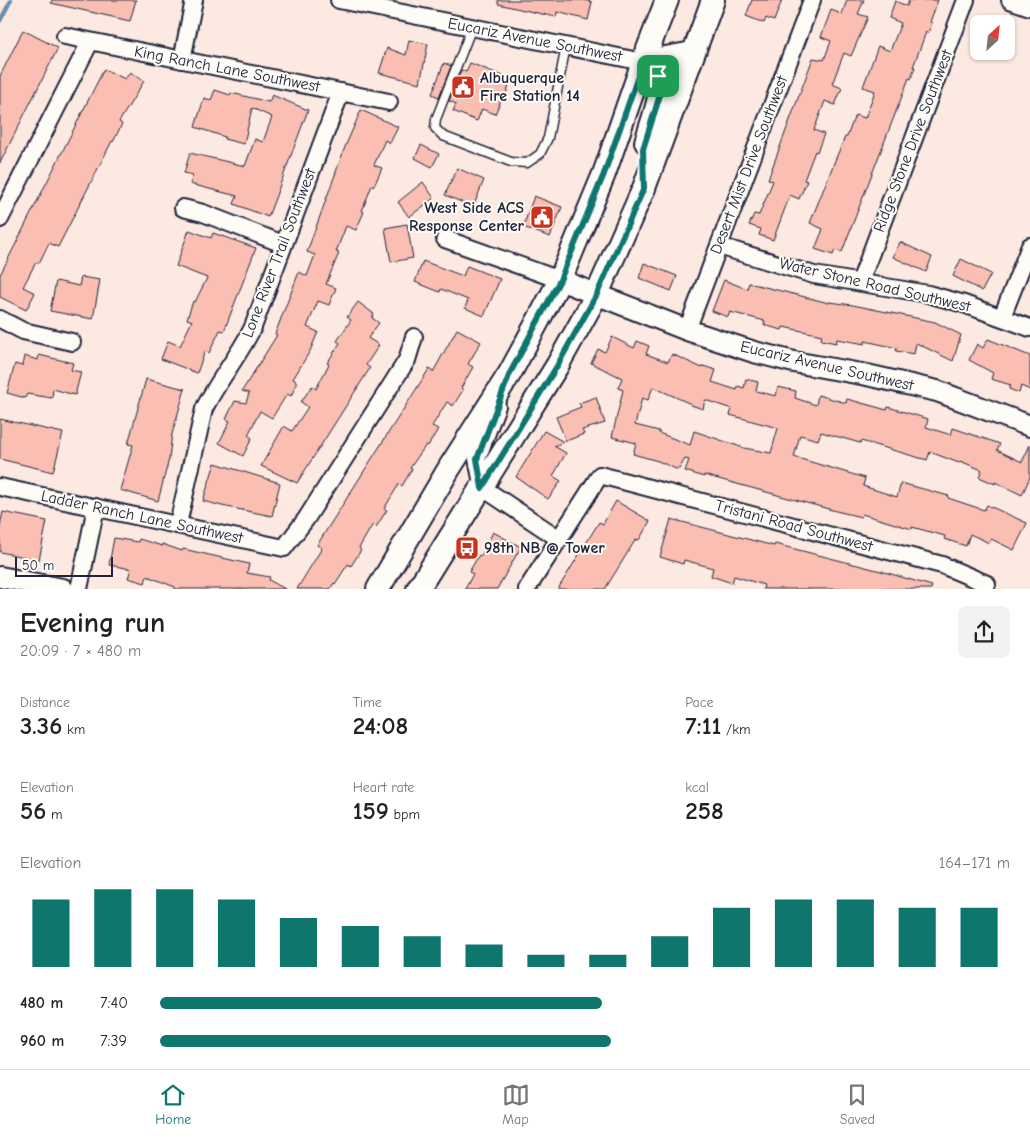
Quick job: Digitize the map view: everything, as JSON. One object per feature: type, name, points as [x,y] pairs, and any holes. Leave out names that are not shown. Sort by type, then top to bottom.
[{"type":"main road","points":[[378,589],[450,467],[510,373],[560,280],[604,174],[667,0]]},
{"type":"main road","points":[[418,589],[557,366],[597,294],[644,188],[713,0]]},
{"type":"main road","points":[[643,62],[693,53]]},
{"type":"main road","points":[[643,62],[658,76],[660,86],[659,98],[643,149],[644,188]]},
{"type":"street","points":[[182,60],[194,0]]},
{"type":"street","name":"Eucariz Avenue Southwest","points":[[340,0],[643,62]]},
{"type":"street","name":"Desert Mist Drive Southwest","points":[[687,330],[812,0]]},
{"type":"street","name":"Ridge Stone Drive Southwest","points":[[860,282],[966,0]]},
{"type":"street","points":[[1010,0],[1030,7]]},
{"type":"street","name":"King Ranch Lane Southwest","points":[[65,36],[389,102]]},
{"type":"street","points":[[0,219],[90,42]]},
{"type":"street","name":"Lone River Trail Southwest","points":[[178,524],[204,408],[212,392],[247,340],[341,92]]},
{"type":"street","points":[[183,208],[203,213],[283,244]]},
{"type":"street","points":[[446,239],[560,280]]},
{"type":"street","name":"Water Stone Road Southwest","points":[[719,246],[814,275],[928,294],[964,304],[1030,328]]},
{"type":"street","points":[[1002,317],[1030,246]]},
{"type":"street","name":"Eucariz Avenue Southwest","points":[[560,280],[687,330],[754,352],[794,362],[867,374],[937,391],[1030,426]]},
{"type":"street","points":[[0,319],[23,331],[72,342]]},
{"type":"street","name":"Ladder Ranch Lane Southwest","points":[[0,487],[284,548],[306,519],[407,360],[414,337]]},
{"type":"street","points":[[510,373],[477,459],[482,488],[558,538],[527,589]]},
{"type":"street","name":"Tristani Road Southwest","points":[[558,538],[600,475],[942,565],[986,587]]},
{"type":"street","points":[[78,589],[96,507]]},
{"type":"street","points":[[0,577],[63,589]]},
{"type":"lane","points":[[472,27],[436,119],[435,128],[443,136],[511,162],[527,163],[540,154],[548,138],[566,46]]},
{"type":"building","points":[[52,0],[136,0],[130,21],[51,3]]},
{"type":"building","points":[[498,0],[583,0],[592,2],[588,20],[557,12],[556,17],[533,12],[498,4]]},
{"type":"building","points":[[752,0],[782,0],[774,21],[766,18],[764,23],[746,16]]},
{"type":"building","points":[[847,0],[864,0],[858,14],[868,17],[851,56],[844,53],[832,84],[842,88],[835,105],[825,101],[814,130],[824,134],[804,180],[807,181],[799,199],[790,195],[773,240],[759,235],[761,229],[749,225],[754,214],[759,215],[773,181],[768,179],[813,58],[824,60],[831,41],[821,37],[831,10],[842,14]]},
{"type":"building","points":[[909,0],[938,0],[930,22],[932,23],[928,33],[926,32],[913,67],[915,67],[911,79],[909,78],[842,252],[835,250],[833,255],[815,249],[823,229],[810,223],[855,115],[865,118],[875,91],[863,87],[878,46],[890,51],[901,23],[889,18],[895,1],[907,6]]},
{"type":"building","points":[[23,30],[58,48],[0,163],[0,76]]},
{"type":"building","points":[[409,40],[428,44],[420,83],[379,73],[387,48],[406,55]]},
{"type":"building","points":[[444,63],[451,66],[439,97],[432,94]]},
{"type":"building","points":[[470,63],[511,79],[506,94],[504,93],[495,114],[482,109],[477,121],[453,111],[456,104],[449,101],[461,70],[466,72]]},
{"type":"building","points":[[104,69],[125,79],[130,72],[144,81],[119,122],[122,124],[58,247],[49,243],[39,263],[36,262],[23,287],[35,293],[26,310],[0,297],[0,275]]},
{"type":"building","points":[[215,90],[230,95],[231,93],[269,102],[272,95],[308,110],[268,217],[234,204],[237,196],[190,184],[193,175],[184,173],[190,153],[245,166],[255,139],[263,142],[272,117],[252,108],[244,144],[224,139],[225,137],[195,127],[204,98],[211,100]]},
{"type":"building","points":[[361,110],[398,127],[390,143],[385,140],[374,165],[382,168],[374,186],[372,185],[362,211],[364,212],[356,230],[346,226],[336,252],[339,253],[326,284],[336,288],[329,305],[318,301],[307,327],[318,332],[310,351],[293,379],[296,381],[296,385],[291,396],[287,394],[272,418],[260,411],[248,435],[252,438],[243,456],[219,443],[230,421],[226,419],[235,401],[246,403],[249,393],[242,391],[277,335],[275,334],[299,272],[307,276],[315,255],[307,252],[345,147]]},
{"type":"building","points":[[421,145],[439,154],[432,167],[415,158]]},
{"type":"building","points":[[457,168],[484,180],[473,207],[445,195]]},
{"type":"building","points":[[423,182],[434,198],[409,217],[398,202]]},
{"type":"building","name":"West Side ACS Response Center","points":[[534,196],[562,207],[550,237],[523,227]]},
{"type":"building","points":[[407,224],[413,258],[391,262],[385,228]]},
{"type":"building","points":[[189,230],[211,238],[213,233],[256,248],[224,331],[220,330],[209,353],[205,351],[197,373],[161,359],[168,341],[180,346],[192,321],[187,319],[193,301],[195,302],[207,278],[176,266]]},
{"type":"building","points":[[900,242],[932,257],[926,272],[893,257]]},
{"type":"building","points":[[961,259],[991,274],[982,291],[953,276]]},
{"type":"building","points":[[423,261],[463,276],[467,266],[500,279],[484,316],[465,308],[468,300],[441,289],[440,292],[415,282]]},
{"type":"building","points":[[644,263],[677,276],[671,291],[639,278]]},
{"type":"building","points":[[81,277],[100,280],[93,319],[50,311],[56,281],[79,286]]},
{"type":"building","points":[[724,280],[747,289],[749,283],[829,303],[853,305],[935,322],[961,335],[953,361],[916,343],[914,354],[896,351],[897,348],[865,341],[865,344],[837,339],[836,343],[821,340],[822,335],[783,327],[782,330],[764,325],[765,321],[730,312],[728,317],[712,311]]},
{"type":"building","points":[[358,302],[374,314],[372,318],[379,323],[368,338],[379,345],[366,365],[370,368],[297,483],[261,466],[284,426],[292,431],[308,407],[301,402],[312,386],[316,389],[329,364],[327,363],[340,343],[337,341],[351,320],[347,317]]},
{"type":"building","points":[[457,329],[481,342],[468,364],[473,367],[461,388],[463,390],[453,406],[447,402],[432,426],[438,429],[428,446],[426,445],[410,468],[412,469],[402,486],[399,484],[384,509],[387,510],[376,527],[373,524],[351,566],[348,564],[330,589],[297,589],[322,548],[317,545],[429,369],[433,372]]},
{"type":"building","points":[[612,337],[634,348],[637,341],[649,346],[646,354],[668,362],[672,354],[702,368],[703,366],[716,370],[712,382],[737,390],[738,386],[744,388],[746,379],[758,382],[756,391],[776,396],[778,387],[796,391],[795,398],[816,405],[818,395],[846,403],[847,399],[887,410],[888,407],[928,419],[926,427],[951,435],[953,428],[1000,444],[997,450],[1022,462],[1030,445],[1030,477],[1022,495],[995,482],[995,484],[979,477],[982,470],[960,461],[959,463],[930,452],[927,460],[861,441],[860,443],[821,432],[818,440],[800,435],[794,457],[865,478],[863,486],[897,497],[901,483],[949,496],[948,498],[984,510],[987,505],[1027,523],[1014,550],[991,539],[989,543],[970,534],[966,546],[944,539],[945,536],[912,527],[912,529],[862,514],[861,517],[836,511],[704,475],[704,477],[685,471],[689,460],[685,459],[679,469],[676,469],[658,461],[633,454],[636,443],[612,437],[623,390],[618,388],[622,378],[591,363],[598,349],[605,352]],"holes":[[[653,387],[703,409],[705,400],[732,409],[730,415],[778,428],[771,453],[744,448],[694,431],[690,445],[659,433],[659,431],[635,425],[642,398],[648,400]]]},
{"type":"building","points":[[988,339],[1030,356],[1030,390],[1021,386],[1019,393],[1009,389],[1011,385],[991,379],[993,373],[969,360],[977,344],[983,348]]},
{"type":"building","points":[[39,355],[73,363],[71,370],[81,372],[75,395],[53,389],[52,398],[27,394],[25,398],[7,393],[15,364],[22,366],[24,356],[38,360]]},
{"type":"building","points":[[146,379],[185,389],[172,434],[169,459],[158,501],[120,490],[133,445],[128,444]]},
{"type":"building","points":[[596,397],[605,423],[582,430],[584,434],[566,441],[556,417],[581,407],[579,403]]},
{"type":"building","points":[[0,419],[63,433],[53,472],[0,459]]},
{"type":"building","points":[[544,431],[564,442],[554,446],[566,453],[553,476],[561,481],[548,499],[516,477]]},
{"type":"building","points":[[215,463],[280,483],[272,516],[203,501]]},
{"type":"building","points":[[616,501],[650,521],[639,540],[636,539],[605,589],[558,589],[599,522],[603,524]]},
{"type":"building","points":[[3,512],[47,521],[39,560],[0,552],[0,526]]},
{"type":"building","points":[[671,519],[881,571],[932,586],[931,589],[763,589],[764,585],[734,576],[732,583],[711,576],[713,568],[684,560],[683,564],[660,557]]},
{"type":"building","points":[[493,532],[521,547],[497,589],[465,589],[473,574],[469,572],[479,555],[481,556]]},
{"type":"building","points":[[114,538],[138,542],[139,539],[182,551],[183,549],[249,564],[247,573],[270,577],[269,580],[285,589],[175,589],[175,587],[147,576],[145,583],[128,578],[131,569],[109,565]]},
{"type":"waterway","points":[[0,21],[11,0]]},
{"type":"place","name":"Albuquerque Fire Station 14","points":[[463,87]]},
{"type":"place","name":"West Side ACS Response Center","points":[[542,217]]},
{"type":"place","name":"98th NB @ Tower","points":[[467,548]]},
{"type":"route","points":[[643,62],[658,76],[660,86],[659,98],[643,149],[644,188],[597,294],[557,366],[482,488],[477,459],[510,373],[560,280],[604,174],[643,62]]}]
